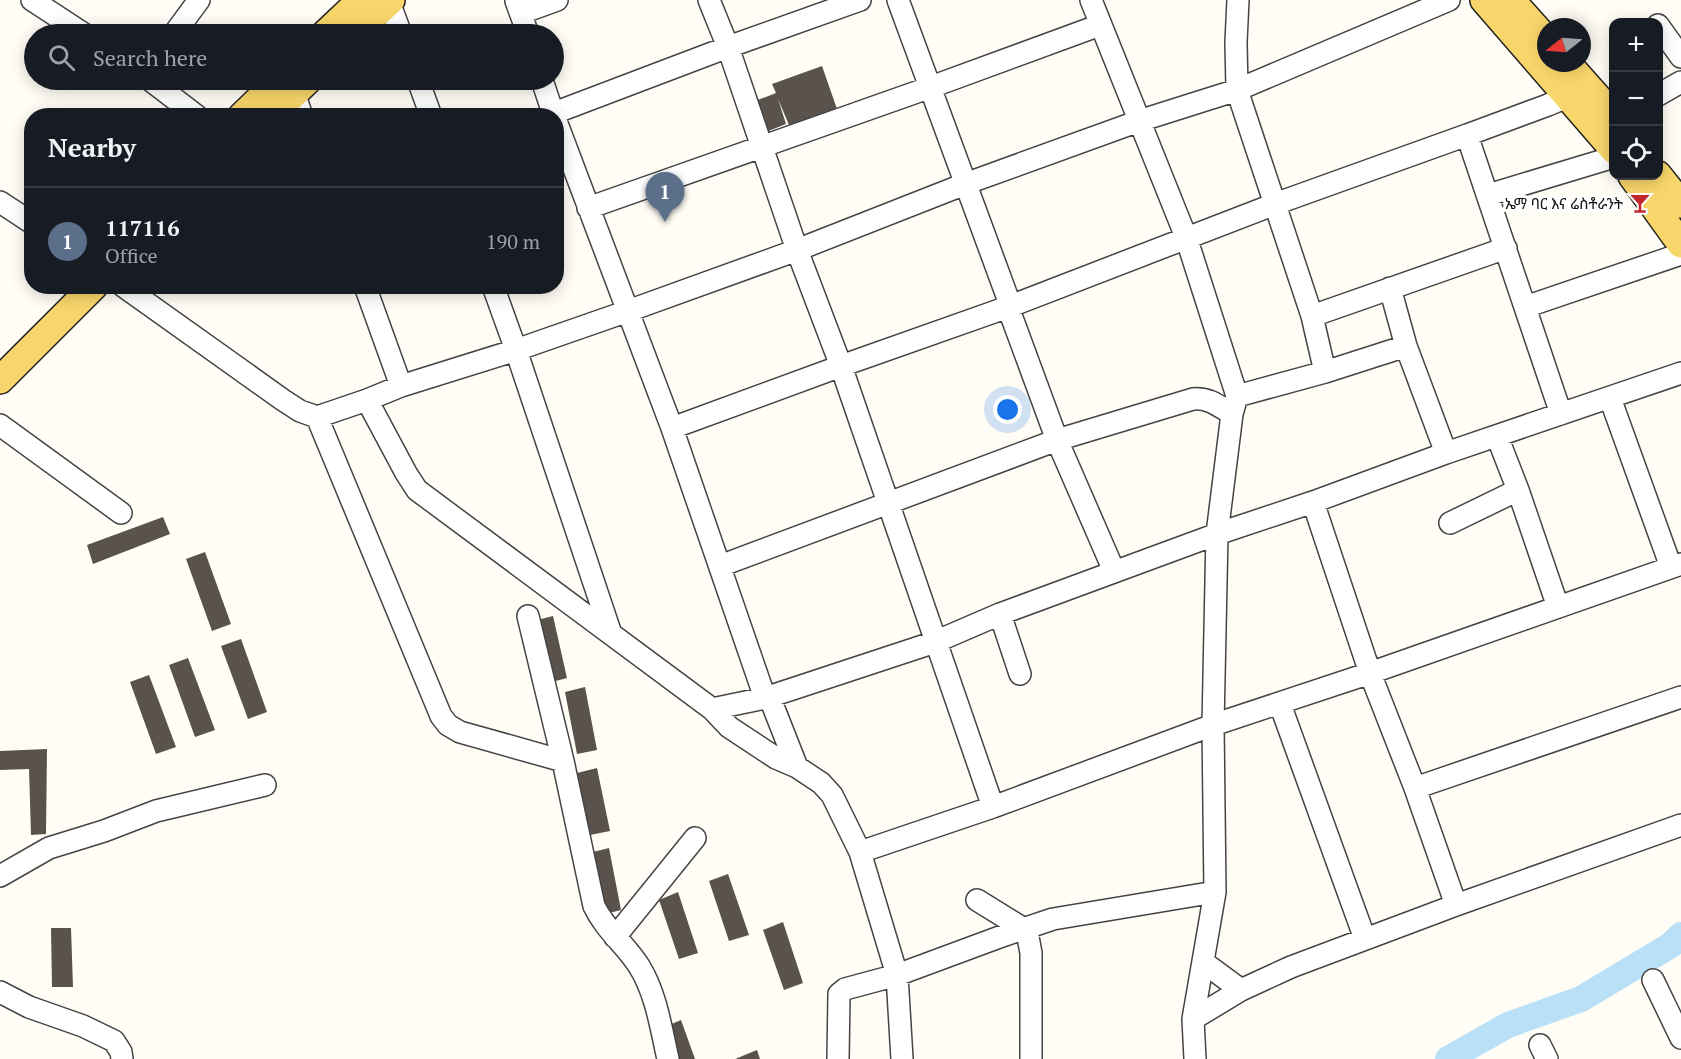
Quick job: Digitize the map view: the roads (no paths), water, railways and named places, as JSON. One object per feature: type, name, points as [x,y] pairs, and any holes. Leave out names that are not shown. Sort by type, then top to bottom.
[{"type":"main road","points":[[1484,0],[1579,92],[1609,113]]},
{"type":"main road","points":[[1511,0],[1537,29]]},
{"type":"main road","points":[[365,24],[390,1]]},
{"type":"main road","points":[[334,24],[355,2]]},
{"type":"main road","points":[[1571,72],[1579,92],[1609,142]]},
{"type":"main road","points":[[260,108],[296,92]]},
{"type":"main road","points":[[279,108],[296,92]]},
{"type":"main road","points":[[1635,180],[1681,244]]},
{"type":"main road","points":[[1663,180],[1681,204]]},
{"type":"main road","points":[[0,380],[51,316],[63,294]]},
{"type":"main road","points":[[0,355],[83,294]]},
{"type":"street","points":[[32,0],[69,24]]},
{"type":"street","points":[[181,24],[199,0]]},
{"type":"street","points":[[524,24],[518,7],[557,0]]},
{"type":"street","points":[[709,0],[728,47],[796,250],[841,366],[889,502],[993,807]]},
{"type":"street","points":[[564,113],[728,47],[860,0]]},
{"type":"street","points":[[898,0],[1007,296],[1008,307],[1057,440],[1114,572]]},
{"type":"street","points":[[1091,0],[1186,237],[1235,405],[1217,534],[1213,725],[1215,892],[1194,1019],[1195,1059]]},
{"type":"street","points":[[1238,0],[1237,90],[1312,316],[1325,372]]},
{"type":"street","points":[[134,294],[283,400],[300,411],[317,417],[401,386],[516,350],[628,311],[796,250],[966,184],[1139,122],[1237,90],[1449,0]]},
{"type":"street","points":[[390,1],[398,24]]},
{"type":"street","points":[[588,208],[1100,25]]},
{"type":"street","points":[[1663,32],[1681,57]]},
{"type":"street","points":[[1663,93],[1681,82]]},
{"type":"street","points":[[163,90],[187,108]]},
{"type":"street","points":[[422,90],[428,108]]},
{"type":"street","points":[[546,90],[552,108]]},
{"type":"street","points":[[672,428],[1008,307],[1186,237],[1579,92]]},
{"type":"street","points":[[1467,135],[1561,414]]},
{"type":"street","points":[[564,142],[672,428],[767,697],[796,767]]},
{"type":"street","points":[[1488,195],[1609,159]]},
{"type":"street","points":[[0,202],[24,218]]},
{"type":"street","points":[[1312,316],[1506,248]]},
{"type":"street","points":[[1525,307],[1681,254]]},
{"type":"street","points":[[1389,288],[1406,346],[1446,453]]},
{"type":"street","points":[[368,294],[401,386]]},
{"type":"street","points":[[496,294],[611,634]]},
{"type":"street","points":[[720,566],[1057,440],[1193,399],[1201,398],[1235,405],[1325,372],[1406,346]]},
{"type":"street","points":[[712,709],[767,697],[935,642],[1000,614],[1217,534],[1681,373]]},
{"type":"street","points":[[860,852],[993,807],[1213,725],[1370,674],[1676,566],[1610,398]]},
{"type":"street","points":[[368,400],[417,490],[712,709],[729,727],[776,758],[796,767],[821,783],[832,795],[860,852],[897,975],[902,1059]]},
{"type":"street","points":[[317,417],[441,716],[448,725],[460,732],[563,761]]},
{"type":"street","points":[[0,425],[120,513]]},
{"type":"street","points":[[1497,436],[1558,607]]},
{"type":"street","points":[[1450,523],[1518,490]]},
{"type":"street","points":[[1313,502],[1370,674],[1415,788],[1456,905]]},
{"type":"street","points":[[1000,614],[1020,674]]},
{"type":"street","points":[[528,616],[563,761],[591,895],[599,915],[638,965],[651,988],[668,1059]]},
{"type":"street","points":[[1415,788],[1681,697]]},
{"type":"street","points":[[1280,704],[1365,939]]},
{"type":"street","points":[[0,876],[49,848],[104,831],[156,811],[265,785]]},
{"type":"street","points":[[1194,1019],[1241,990],[1291,967],[1456,905],[1681,825]]},
{"type":"street","points":[[615,938],[695,838]]},
{"type":"street","points":[[838,1059],[839,994],[845,989],[897,975],[1024,929],[1063,918],[1215,892]]},
{"type":"street","points":[[977,900],[1024,929],[1028,937],[1031,953],[1031,1059]]},
{"type":"street","points":[[1203,962],[1241,990]]},
{"type":"street","points":[[1653,980],[1681,1038]]},
{"type":"street","points":[[0,992],[29,1007],[83,1026],[114,1041],[121,1052],[122,1059]]},
{"type":"waterway","points":[[1448,1059],[1508,1025],[1581,999],[1671,945],[1681,935]]},
{"type":"place","name":"ኤማ ባር እና ሬስቶራንት","points":[[1640,203]]},
{"type":"place","name":"117116","points":[[665,222]]}]
